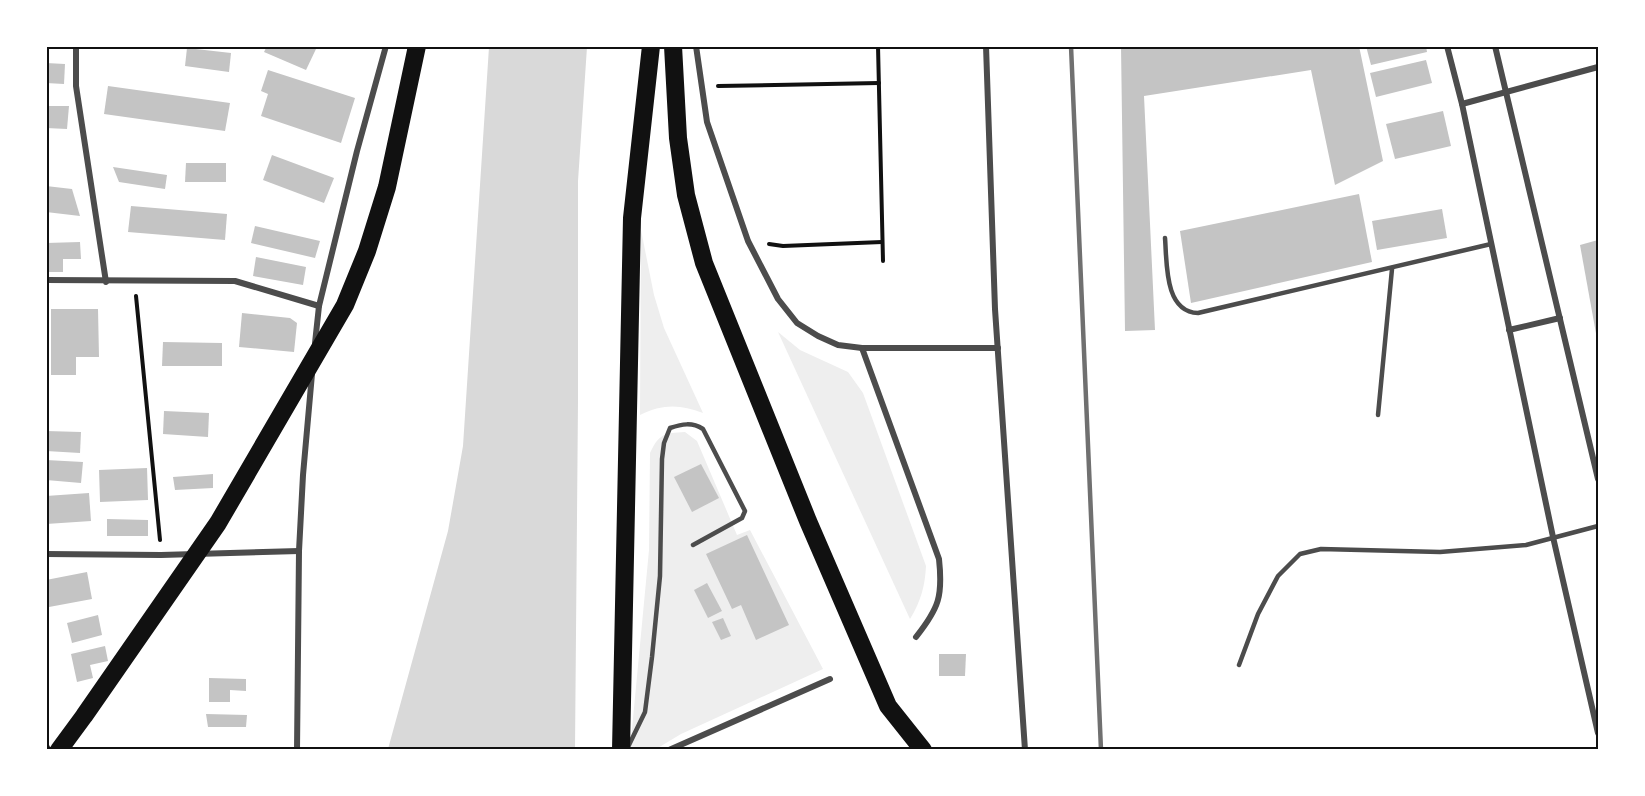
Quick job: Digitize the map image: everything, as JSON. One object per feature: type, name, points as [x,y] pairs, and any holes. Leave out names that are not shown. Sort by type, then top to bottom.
[{"type":"highway","points":[[59,750],[224,513],[345,305],[367,251],[387,186],[417,46]]},
{"type":"highway","points":[[621,750],[632,218],[651,46]]},
{"type":"highway","points":[[673,46],[678,138],[686,195],[704,263],[808,521],[888,705],[923,750]]},
{"type":"street","points":[[76,46],[76,86],[106,282]]},
{"type":"street","points":[[297,750],[299,551],[303,475],[319,306],[357,151],[386,46]]},
{"type":"street","points":[[696,46],[707,122],[748,241],[778,299],[797,323],[838,345],[862,348],[998,348]]},
{"type":"street","points":[[986,46],[998,348],[1025,750]]},
{"type":"street","points":[[1447,46],[1462,104],[1553,537],[1599,733]]},
{"type":"street","points":[[1494,46],[1599,479]]},
{"type":"street","points":[[1462,104],[1599,67]]},
{"type":"street","points":[[46,280],[235,281],[319,306]]},
{"type":"street","points":[[1509,330],[1560,318]]},
{"type":"street","points":[[862,348],[939,560],[942,585],[938,604],[916,637]]},
{"type":"street","points":[[46,554],[161,555],[299,551]]},
{"type":"street","points":[[669,750],[830,679]]},
{"type":"street","points":[[1591,699],[1599,697]]},
{"type":"lane","points":[[1165,238],[1169,282],[1175,300],[1181,308],[1190,313],[1491,244]]},
{"type":"lane","points":[[1378,415],[1392,268]]},
{"type":"lane","points":[[626,750],[645,712],[652,657],[660,576],[664,443],[670,428],[683,424],[697,425],[703,429],[745,511],[742,518],[693,545]]},
{"type":"lane","points":[[1239,665],[1258,615],[1278,576],[1300,554],[1321,549],[1440,552],[1526,544],[1599,526]]},
{"type":"path","points":[[878,46],[883,261]]},
{"type":"path","points":[[701,86],[879,83]]},
{"type":"path","points":[[748,241],[783,246],[882,242]]},
{"type":"path","points":[[135,282],[161,555]]},
{"type":"shaded area","points":[[489,47],[587,47],[578,181],[575,749],[388,749],[448,531],[463,446]]},
{"type":"shaded area","points":[[641,230],[654,295],[664,328],[703,413],[671,406],[640,415]]},
{"type":"shaded area","points":[[778,332],[800,350],[848,372],[863,393],[926,566],[922,593],[910,619]]},
{"type":"shaded area","points":[[685,432],[697,441],[737,535],[750,530],[823,669],[681,734],[656,749],[630,750],[649,550],[650,453],[659,438],[672,433]]},
{"type":"building","points":[[267,46],[310,46],[316,49],[306,70],[264,52]]},
{"type":"building","points":[[1121,46],[1359,46],[1383,161],[1335,185],[1311,70],[1144,96],[1155,330],[1125,331]]},
{"type":"building","points":[[1366,46],[1426,46],[1427,52],[1371,65]]},
{"type":"building","points":[[187,48],[231,53],[229,72],[185,66]]},
{"type":"building","points":[[1426,60],[1432,83],[1376,97],[1370,73]]},
{"type":"building","points":[[46,63],[65,64],[64,84],[46,83]]},
{"type":"building","points":[[268,70],[355,98],[341,143],[261,116],[268,94],[261,91]]},
{"type":"building","points":[[108,86],[230,103],[225,131],[104,114]]},
{"type":"building","points":[[46,106],[69,106],[67,129],[46,128]]},
{"type":"building","points":[[1443,111],[1451,146],[1395,159],[1386,124]]},
{"type":"building","points":[[272,155],[334,178],[324,203],[263,180]]},
{"type":"building","points":[[186,163],[226,163],[226,182],[185,182]]},
{"type":"building","points":[[113,167],[167,175],[165,189],[119,182]]},
{"type":"building","points":[[46,186],[72,189],[80,216],[46,212]]},
{"type":"building","points":[[1359,194],[1372,262],[1191,303],[1180,231]]},
{"type":"building","points":[[131,206],[227,214],[225,240],[128,232]]},
{"type":"building","points":[[1442,209],[1447,238],[1377,250],[1372,221]]},
{"type":"building","points":[[255,226],[320,241],[315,258],[251,243]]},
{"type":"building","points":[[1598,240],[1598,339],[1597,339],[1580,245]]},
{"type":"building","points":[[80,242],[81,259],[63,259],[63,272],[46,272],[46,243]]},
{"type":"building","points":[[256,257],[306,267],[303,285],[253,276]]},
{"type":"building","points":[[51,309],[98,309],[99,357],[76,357],[76,375],[51,375]]},
{"type":"building","points":[[242,313],[290,318],[297,323],[294,352],[239,347]]},
{"type":"building","points":[[163,342],[222,343],[222,366],[162,366]]},
{"type":"building","points":[[164,411],[209,413],[208,437],[163,434]]},
{"type":"building","points":[[46,431],[81,432],[80,453],[46,451]]},
{"type":"building","points":[[46,460],[83,462],[81,483],[46,480]]},
{"type":"building","points":[[701,464],[719,498],[692,512],[674,477]]},
{"type":"building","points":[[147,468],[148,500],[100,502],[99,470]]},
{"type":"building","points":[[213,474],[213,488],[175,490],[173,477]]},
{"type":"building","points":[[89,493],[91,521],[46,524],[46,496]]},
{"type":"building","points":[[107,519],[148,520],[148,536],[107,536]]},
{"type":"building","points":[[747,535],[789,625],[756,640],[741,605],[732,609],[706,554]]},
{"type":"building","points":[[87,572],[92,599],[49,607],[46,580]]},
{"type":"building","points":[[707,583],[722,611],[708,618],[694,590]]},
{"type":"building","points":[[98,615],[102,635],[72,643],[67,623]]},
{"type":"building","points":[[723,618],[731,636],[721,640],[712,622]]},
{"type":"building","points":[[105,646],[108,661],[90,665],[93,678],[77,682],[71,654]]},
{"type":"building","points":[[939,654],[966,654],[965,676],[939,676]]},
{"type":"building","points":[[209,678],[246,679],[246,691],[230,690],[230,702],[209,702]]},
{"type":"building","points":[[206,714],[247,715],[246,727],[208,727]]},
{"type":"railway","points":[[1071,46],[1101,750]]}]
